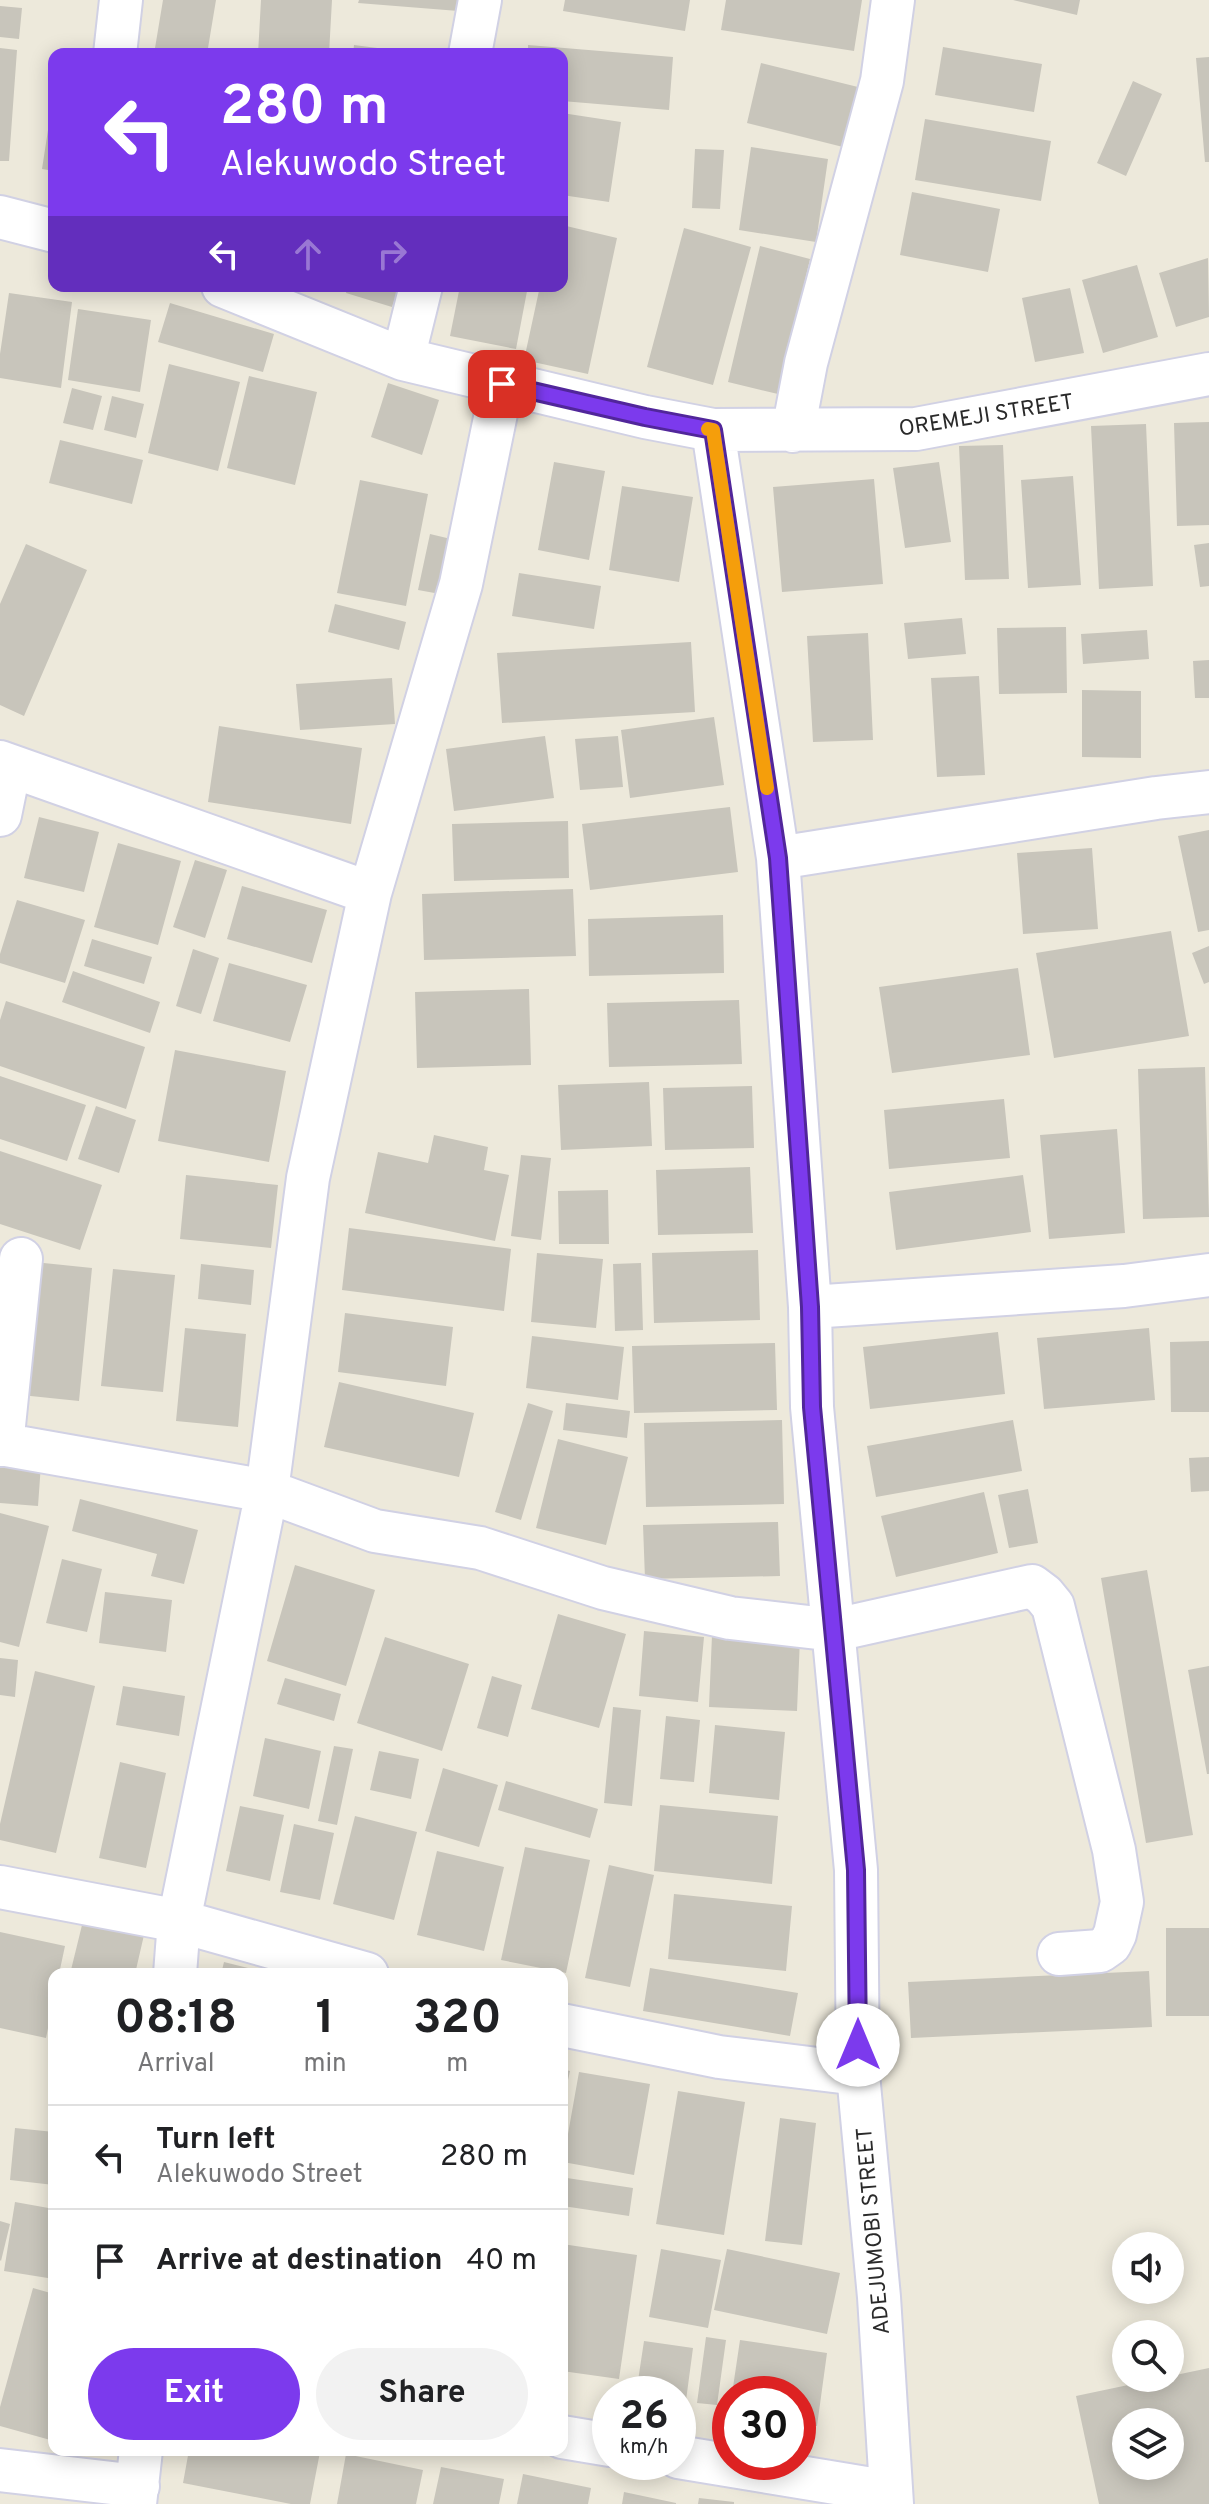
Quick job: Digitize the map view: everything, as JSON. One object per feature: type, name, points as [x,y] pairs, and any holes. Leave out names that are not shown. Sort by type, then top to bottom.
[{"type":"street","points":[[116,48],[121,0]]},
{"type":"street","points":[[471,48],[480,0]]},
{"type":"street","points":[[793,431],[806,363],[882,81],[893,0]]},
{"type":"street","points":[[0,217],[48,229]]},
{"type":"street","name":"OREMEJI STREET","points":[[238,292],[403,359],[645,417],[713,430],[916,429],[1209,374]]},
{"type":"street","points":[[403,359],[420,292]]},
{"type":"street","points":[[175,1968],[179,1921],[267,1491],[308,1178],[370,893],[461,584],[502,384]]},
{"type":"street","name":"ADEJUMOBI STREET","points":[[713,430],[778,858],[810,1307],[812,1407],[856,1870],[858,2074],[879,2297],[891,2498]]},
{"type":"street","points":[[0,815],[5,764],[370,893]]},
{"type":"street","points":[[778,858],[1209,792]]},
{"type":"street","points":[[21,1259],[1,1444],[267,1491],[375,1531],[480,1548],[603,1588],[730,1618],[835,1630],[1032,1586],[1053,1606],[1114,1850],[1122,1902],[1110,1944],[1100,1951],[1059,1954]]},
{"type":"street","points":[[810,1307],[1124,1286],[1209,1275]]},
{"type":"street","points":[[0,1887],[179,1921],[346,1968]]},
{"type":"street","points":[[568,2026],[719,2057],[858,2074]]},
{"type":"street","points":[[568,2438],[592,2442]]},
{"type":"street","points":[[696,2460],[891,2498]]},
{"type":"street","points":[[0,2470],[138,2480]]},
{"type":"building","points":[[163,0],[216,0],[208,48],[155,48]]},
{"type":"building","points":[[261,0],[332,0],[329,48],[258,48]]},
{"type":"building","points":[[359,0],[472,0],[471,12],[358,3]]},
{"type":"building","points":[[565,0],[690,0],[685,31],[563,11]]},
{"type":"building","points":[[726,0],[862,0],[854,51],[721,30]]},
{"type":"building","points":[[1013,0],[1080,0],[1077,15]]},
{"type":"building","points":[[0,6],[22,8],[19,39],[0,37]]},
{"type":"building","points":[[528,45],[564,48],[528,48]]},
{"type":"building","points":[[943,47],[1042,64],[1034,112],[935,95]]},
{"type":"building","points":[[0,48],[17,50],[9,161],[0,161]]},
{"type":"building","points":[[568,48],[673,57],[669,110],[568,102]]},
{"type":"building","points":[[1209,57],[1209,162],[1205,162],[1196,58]]},
{"type":"building","points":[[761,63],[862,88],[847,148],[747,123]]},
{"type":"building","points":[[1133,81],[1162,94],[1126,176],[1097,163]]},
{"type":"building","points":[[568,114],[621,122],[609,202],[568,196]]},
{"type":"building","points":[[925,119],[1051,141],[1041,201],[915,180]]},
{"type":"building","points":[[48,130],[48,170],[42,169]]},
{"type":"building","points":[[751,147],[828,159],[816,242],[739,230]]},
{"type":"building","points":[[695,149],[724,150],[720,209],[692,208]]},
{"type":"building","points":[[912,192],[1000,209],[988,272],[900,255]]},
{"type":"building","points":[[568,226],[617,238],[588,374],[524,360],[539,292],[568,292]]},
{"type":"building","points":[[684,228],[751,247],[713,385],[647,367]]},
{"type":"building","points":[[760,246],[810,259],[778,394],[728,382]]},
{"type":"building","points":[[1208,258],[1209,317],[1176,327],[1159,273]]},
{"type":"building","points":[[1137,265],[1158,337],[1103,353],[1082,280]]},
{"type":"building","points":[[1070,288],[1084,353],[1035,362],[1022,298]]},
{"type":"building","points":[[346,292],[397,292],[392,307]]},
{"type":"building","points":[[459,292],[527,292],[516,349],[450,336]]},
{"type":"building","points":[[9,293],[72,302],[61,388],[0,378],[0,354]]},
{"type":"building","points":[[170,303],[274,334],[263,372],[158,342]]},
{"type":"building","points":[[78,309],[151,320],[140,392],[68,380]]},
{"type":"building","points":[[169,364],[240,382],[218,471],[148,453]]},
{"type":"building","points":[[249,376],[317,392],[295,485],[227,468]]},
{"type":"building","points":[[388,383],[439,400],[422,455],[371,437]]},
{"type":"building","points":[[72,388],[102,396],[93,430],[63,423]]},
{"type":"building","points":[[112,396],[144,404],[136,438],[104,430]]},
{"type":"building","points":[[1209,422],[1209,525],[1177,526],[1174,423]]},
{"type":"building","points":[[1146,424],[1153,586],[1099,589],[1091,426]]},
{"type":"building","points":[[60,440],[143,460],[132,504],[49,483]]},
{"type":"building","points":[[1003,445],[1009,579],[965,580],[959,446]]},
{"type":"building","points":[[554,462],[605,471],[589,560],[538,550]]},
{"type":"building","points":[[939,462],[951,542],[905,548],[893,468]]},
{"type":"building","points":[[1073,476],[1081,585],[1028,588],[1021,480]]},
{"type":"building","points":[[874,479],[883,584],[782,592],[773,487]]},
{"type":"building","points":[[360,480],[428,494],[406,606],[337,593]]},
{"type":"building","points":[[622,486],[693,497],[679,582],[609,570]]},
{"type":"building","points":[[430,534],[451,539],[440,594],[418,590]]},
{"type":"building","points":[[1209,543],[1209,586],[1200,587],[1194,545]]},
{"type":"building","points":[[26,544],[87,570],[24,716],[0,705],[0,604]]},
{"type":"building","points":[[519,573],[601,586],[594,629],[512,616]]},
{"type":"building","points":[[335,604],[406,622],[399,650],[328,632]]},
{"type":"building","points":[[962,618],[966,654],[908,659],[904,623]]},
{"type":"building","points":[[1066,627],[1067,693],[999,694],[997,628]]},
{"type":"building","points":[[1147,630],[1149,659],[1083,664],[1081,634]]},
{"type":"building","points":[[868,633],[873,740],[813,742],[807,636]]},
{"type":"building","points":[[691,642],[695,712],[502,723],[497,653]]},
{"type":"building","points":[[1209,660],[1209,698],[1195,698],[1193,661]]},
{"type":"building","points":[[979,676],[985,775],[937,777],[931,678]]},
{"type":"building","points":[[392,678],[395,724],[300,730],[296,684]]},
{"type":"building","points":[[1082,690],[1141,691],[1141,758],[1082,757]]},
{"type":"building","points":[[714,717],[724,785],[630,798],[621,730]]},
{"type":"building","points":[[219,726],[362,748],[351,824],[208,802]]},
{"type":"building","points":[[545,736],[554,798],[454,811],[446,749]]},
{"type":"building","points":[[618,736],[623,787],[580,790],[575,739]]},
{"type":"building","points":[[730,807],[738,872],[590,890],[582,824]]},
{"type":"building","points":[[39,817],[99,832],[84,892],[24,878]]},
{"type":"building","points":[[568,821],[569,878],[454,881],[452,824]]},
{"type":"building","points":[[1209,830],[1209,930],[1198,932],[1178,836]]},
{"type":"building","points":[[118,843],[181,861],[158,945],[94,927]]},
{"type":"building","points":[[1092,848],[1098,929],[1023,934],[1017,853]]},
{"type":"building","points":[[195,860],[227,870],[205,938],[173,927]]},
{"type":"building","points":[[242,886],[327,910],[312,963],[227,939]]},
{"type":"building","points":[[573,889],[576,956],[424,960],[422,894]]},
{"type":"building","points":[[17,900],[85,920],[65,983],[0,963]]},
{"type":"building","points":[[723,915],[724,973],[589,976],[588,919]]},
{"type":"building","points":[[1171,931],[1189,1036],[1054,1058],[1036,953]]},
{"type":"building","points":[[92,939],[152,957],[144,984],[84,966]]},
{"type":"building","points":[[1209,946],[1209,982],[1204,984],[1192,953]]},
{"type":"building","points":[[193,949],[219,958],[201,1014],[176,1006]]},
{"type":"building","points":[[229,963],[307,985],[290,1042],[213,1021]]},
{"type":"building","points":[[1018,968],[1030,1055],[892,1073],[879,987]]},
{"type":"building","points":[[73,971],[160,1002],[150,1033],[62,1002]]},
{"type":"building","points":[[529,989],[531,1065],[417,1068],[415,992]]},
{"type":"building","points":[[739,1000],[742,1064],[609,1067],[607,1003]]},
{"type":"building","points":[[6,1001],[145,1047],[126,1109],[0,1066],[0,1020]]},
{"type":"building","points":[[175,1050],[286,1071],[269,1162],[158,1141]]},
{"type":"building","points":[[1205,1067],[1209,1217],[1143,1219],[1138,1069]]},
{"type":"building","points":[[0,1076],[86,1105],[67,1161],[0,1139]]},
{"type":"building","points":[[649,1082],[652,1146],[561,1150],[558,1085]]},
{"type":"building","points":[[752,1086],[754,1148],[665,1150],[663,1088]]},
{"type":"building","points":[[1004,1099],[1010,1158],[889,1169],[884,1110]]},
{"type":"building","points":[[96,1106],[136,1120],[119,1173],[78,1159]]},
{"type":"building","points":[[1117,1129],[1125,1233],[1049,1239],[1040,1135]]},
{"type":"building","points":[[434,1135],[488,1147],[484,1170],[509,1175],[495,1241],[365,1213],[378,1152],[428,1163]]},
{"type":"building","points":[[0,1151],[102,1185],[80,1250],[0,1224]]},
{"type":"building","points":[[521,1155],[551,1158],[541,1240],[511,1236]]},
{"type":"building","points":[[750,1167],[753,1233],[658,1235],[656,1170]]},
{"type":"building","points":[[186,1175],[278,1185],[271,1248],[180,1239]]},
{"type":"building","points":[[1023,1175],[1031,1232],[896,1250],[889,1192]]},
{"type":"building","points":[[608,1190],[609,1244],[559,1244],[558,1191]]},
{"type":"building","points":[[349,1228],[511,1249],[504,1311],[342,1290]]},
{"type":"building","points":[[758,1250],[760,1320],[654,1323],[652,1253]]},
{"type":"building","points":[[537,1253],[603,1259],[596,1328],[531,1322]]},
{"type":"building","points":[[34,1262],[92,1268],[79,1401],[21,1395]]},
{"type":"building","points":[[641,1263],[643,1330],[615,1331],[613,1264]]},
{"type":"building","points":[[201,1264],[254,1270],[251,1305],[198,1299]]},
{"type":"building","points":[[113,1269],[175,1275],[163,1392],[101,1386]]},
{"type":"building","points":[[345,1313],[453,1327],[446,1386],[338,1372]]},
{"type":"building","points":[[185,1328],[246,1334],[238,1427],[176,1421]]},
{"type":"building","points":[[1149,1328],[1155,1400],[1044,1409],[1037,1338]]},
{"type":"building","points":[[998,1332],[1005,1394],[870,1409],[863,1347]]},
{"type":"building","points":[[532,1336],[624,1347],[618,1400],[526,1388]]},
{"type":"building","points":[[1209,1341],[1209,1412],[1171,1412],[1170,1342]]},
{"type":"building","points":[[775,1343],[777,1410],[634,1413],[632,1346]]},
{"type":"building","points":[[339,1382],[474,1413],[459,1477],[324,1447]]},
{"type":"building","points":[[528,1403],[553,1411],[521,1520],[495,1512]]},
{"type":"building","points":[[566,1403],[630,1411],[627,1438],[563,1430]]},
{"type":"building","points":[[782,1420],[784,1504],[646,1507],[644,1423]]},
{"type":"building","points":[[1013,1420],[1022,1471],[876,1497],[867,1446]]},
{"type":"building","points":[[558,1439],[628,1457],[606,1545],[536,1528]]},
{"type":"building","points":[[1209,1457],[1209,1491],[1191,1492],[1189,1458]]},
{"type":"building","points":[[0,1461],[41,1464],[38,1506],[0,1503]]},
{"type":"building","points":[[1028,1489],[1038,1543],[1009,1548],[998,1495]]},
{"type":"building","points":[[984,1492],[998,1553],[896,1577],[881,1516]]},
{"type":"building","points":[[80,1499],[198,1530],[184,1584],[151,1576],[157,1554],[72,1531]]},
{"type":"building","points":[[0,1513],[49,1526],[19,1647],[0,1642]]},
{"type":"building","points":[[778,1522],[780,1576],[645,1579],[643,1525]]},
{"type":"building","points":[[62,1559],[102,1569],[87,1632],[46,1623]]},
{"type":"building","points":[[295,1565],[375,1590],[346,1686],[267,1661]]},
{"type":"building","points":[[1147,1570],[1193,1835],[1146,1843],[1101,1578]]},
{"type":"building","points":[[105,1592],[172,1600],[166,1652],[99,1643]]},
{"type":"building","points":[[558,1614],[626,1634],[599,1728],[531,1709]]},
{"type":"building","points":[[644,1631],[704,1637],[698,1702],[639,1696]]},
{"type":"building","points":[[712,1635],[800,1638],[797,1711],[709,1707]]},
{"type":"building","points":[[385,1637],[469,1664],[442,1751],[357,1723]]},
{"type":"building","points":[[0,1658],[18,1660],[15,1697],[0,1695]]},
{"type":"building","points":[[1209,1666],[1209,1774],[1207,1774],[1188,1670]]},
{"type":"building","points":[[35,1671],[95,1686],[56,1853],[0,1840],[0,1824]]},
{"type":"building","points":[[492,1676],[522,1685],[508,1737],[477,1728]]},
{"type":"building","points":[[285,1678],[341,1694],[334,1721],[277,1704]]},
{"type":"building","points":[[123,1686],[185,1696],[179,1736],[116,1725]]},
{"type":"building","points":[[613,1707],[641,1710],[632,1806],[604,1803]]},
{"type":"building","points":[[666,1716],[700,1720],[694,1782],[660,1779]]},
{"type":"building","points":[[715,1725],[785,1732],[779,1800],[709,1793]]},
{"type":"building","points":[[265,1738],[321,1751],[309,1809],[253,1796]]},
{"type":"building","points":[[334,1746],[353,1749],[337,1825],[318,1821]]},
{"type":"building","points":[[379,1751],[419,1759],[411,1799],[370,1790]]},
{"type":"building","points":[[120,1762],[166,1773],[146,1868],[99,1858]]},
{"type":"building","points":[[443,1768],[498,1785],[479,1847],[425,1831]]},
{"type":"building","points":[[506,1781],[598,1809],[590,1838],[498,1810]]},
{"type":"building","points":[[660,1805],[778,1816],[772,1884],[654,1871]]},
{"type":"building","points":[[240,1806],[284,1815],[270,1881],[226,1871]]},
{"type":"building","points":[[355,1816],[417,1832],[394,1920],[333,1904]]},
{"type":"building","points":[[294,1824],[334,1833],[320,1900],[280,1892]]},
{"type":"building","points":[[525,1847],[590,1860],[567,1968],[541,1968],[501,1960]]},
{"type":"building","points":[[437,1851],[504,1867],[484,1951],[417,1935]]},
{"type":"building","points":[[609,1865],[654,1875],[630,1987],[585,1978]]},
{"type":"building","points":[[674,1894],[792,1906],[786,1971],[668,1959]]},
{"type":"building","points":[[83,1921],[144,1935],[136,1968],[71,1968]]},
{"type":"building","points":[[1166,1928],[1209,1928],[1209,2016],[1166,2016]]},
{"type":"building","points":[[0,1932],[65,1946],[60,1968],[48,1968],[46,2038],[0,2028]]},
{"type":"building","points":[[224,1962],[248,1968],[222,1968]]},
{"type":"building","points":[[650,1968],[798,1993],[790,2036],[643,2011]]},
{"type":"building","points":[[1149,1971],[1152,2027],[911,2038],[908,1982]]},
{"type":"building","points":[[579,2072],[650,2084],[634,2175],[568,2163],[568,2134]]},
{"type":"building","points":[[678,2091],[745,2102],[724,2235],[656,2224]]},
{"type":"building","points":[[780,2118],[816,2123],[802,2245],[765,2241]]},
{"type":"building","points":[[15,2128],[48,2131],[48,2184],[10,2180]]},
{"type":"building","points":[[568,2178],[633,2188],[629,2216],[568,2207]]},
{"type":"building","points":[[15,2202],[48,2208],[48,2278],[4,2271]]},
{"type":"building","points":[[0,2221],[10,2224],[1,2261],[0,2260]]},
{"type":"building","points":[[568,2245],[637,2255],[619,2376],[568,2372]]},
{"type":"building","points":[[661,2249],[721,2260],[708,2328],[649,2317]]},
{"type":"building","points":[[727,2249],[840,2273],[827,2334],[714,2310]]},
{"type":"building","points":[[33,2288],[48,2292],[48,2439],[0,2426],[0,2407]]},
{"type":"building","points":[[706,2337],[726,2340],[721,2376],[712,2376],[712,2404],[697,2403]]},
{"type":"building","points":[[740,2340],[827,2353],[817,2426],[816,2376],[735,2376]]},
{"type":"building","points":[[644,2341],[693,2348],[689,2376],[639,2376]]},
{"type":"building","points":[[1209,2368],[1209,2504],[1099,2504],[1076,2396],[1112,2388],[1112,2392],[1184,2392],[1184,2373]]},
{"type":"building","points":[[188,2456],[319,2456],[310,2504],[291,2504],[183,2483]]},
{"type":"building","points":[[346,2456],[423,2470],[416,2504],[337,2504]]},
{"type":"building","points":[[441,2467],[504,2479],[499,2504],[433,2504]]},
{"type":"building","points":[[523,2474],[591,2488],[588,2504],[517,2504]]},
{"type":"building","points":[[624,2492],[676,2503],[676,2504],[622,2504]]},
{"type":"building","points":[[699,2498],[734,2502],[734,2504],[698,2504]]},
{"type":"slow traffic","points":[[708,429],[713,430],[767,788]]},
{"type":"route","points":[[502,384],[713,430],[778,858],[810,1307],[812,1407],[856,1870],[858,2045]]}]
